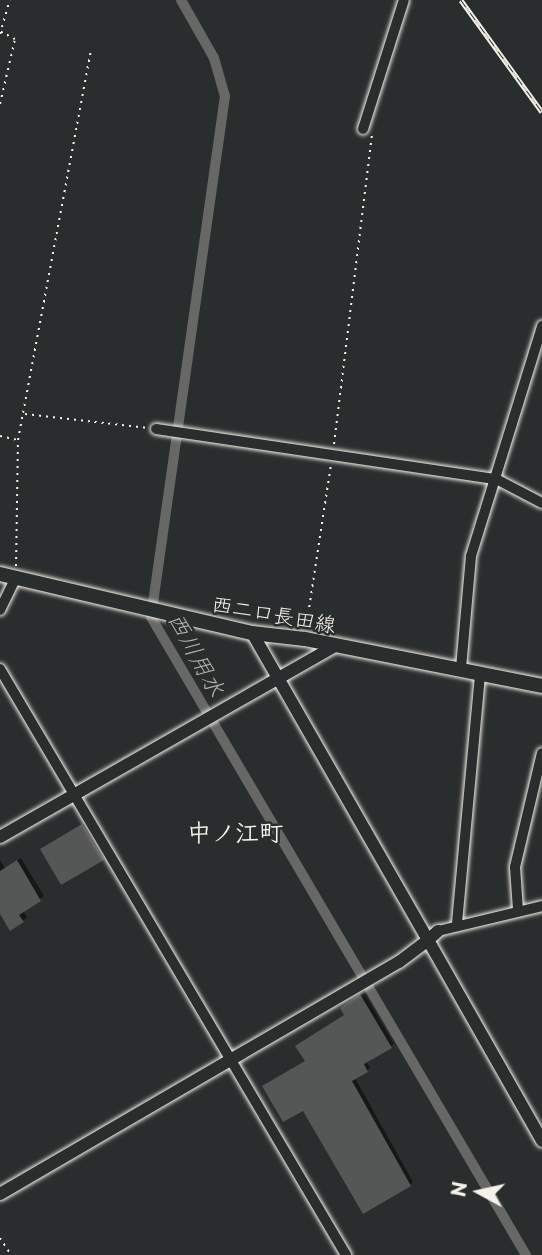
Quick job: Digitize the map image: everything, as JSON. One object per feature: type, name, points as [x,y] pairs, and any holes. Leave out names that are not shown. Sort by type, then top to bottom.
[{"type":"main road","name":"西二口長田線","points":[[0,574],[252,633],[304,639],[542,686]]},
{"type":"street","points":[[363,129],[404,0]]},
{"type":"street","points":[[461,668],[471,555],[542,326]]},
{"type":"street","points":[[156,429],[496,479],[542,503]]},
{"type":"street","points":[[0,610],[16,578]]},
{"type":"street","points":[[252,633],[433,936],[542,1141]]},
{"type":"street","points":[[0,836],[76,791],[196,727],[335,645]]},
{"type":"street","points":[[0,669],[76,791],[346,1255]]},
{"type":"street","points":[[457,923],[480,674]]},
{"type":"street","points":[[517,909],[515,867],[542,753]]},
{"type":"street","points":[[0,1194],[399,962],[433,936],[457,923],[542,906]]},
{"type":"path","points":[[0,104],[15,39],[0,33],[10,0]]},
{"type":"path","points":[[16,578],[18,440],[92,51]]},
{"type":"path","points":[[304,639],[374,147],[372,132],[363,129]]},
{"type":"path","points":[[24,414],[156,429]]},
{"type":"path","points":[[0,436],[18,440]]},
{"type":"path","points":[[0,1238],[11,1255]]},
{"type":"building","points":[[82,824],[104,860],[61,885],[40,849]]},
{"type":"building","points":[[17,860],[41,901],[19,915],[24,922],[10,931],[0,914],[0,871]]},
{"type":"building","points":[[360,994],[392,1048],[364,1064],[368,1072],[352,1081],[411,1186],[363,1214],[303,1111],[283,1122],[262,1086],[305,1061],[295,1046],[344,1015],[340,1008]]},
{"type":"waterway","name":"西川用水","points":[[181,0],[214,58],[225,96],[151,617],[526,1255]]},
{"type":"railway","points":[[461,0],[542,112]]},
{"type":"district","name":"中ノ江町","points":[[235,832]]}]
